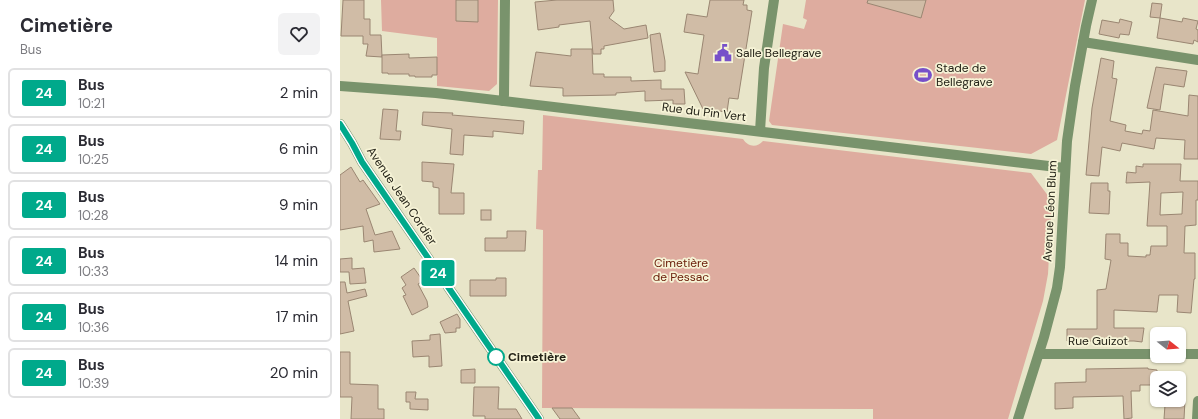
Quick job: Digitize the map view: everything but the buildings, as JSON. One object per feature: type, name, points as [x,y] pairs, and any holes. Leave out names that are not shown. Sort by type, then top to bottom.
[{"type":"street","points":[[503,101],[505,0]]},
{"type":"street","points":[[760,131],[764,68],[774,0]]},
{"type":"street","name":"Avenue Léon Blum","points":[[1018,419],[1057,288],[1060,267],[1065,168],[1071,114],[1083,42],[1092,0]]},
{"type":"street","points":[[1083,42],[1198,60]]},
{"type":"street","name":"Rue du Pin Vert","points":[[340,86],[436,93],[1065,168]]},
{"type":"street","name":"Avenue Jean Cordier","points":[[340,124],[362,162],[539,419]]},
{"type":"street","name":"Rue Guizot","points":[[1038,354],[1150,354]]},
{"type":"street","points":[[1186,354],[1198,354]]},
{"type":"street","points":[[1197,419],[1198,402]]},
{"type":"green space","points":[[381,0],[498,0],[497,84],[489,91],[437,86],[437,38],[382,31]]},
{"type":"green space","name":"Stade de Bellegrave","points":[[806,0],[1085,0],[1057,140],[1031,154],[772,125],[769,121],[783,24],[804,29],[807,20],[803,18]]},
{"type":"green space","name":"Cimetière de Pessac","points":[[543,115],[743,139],[747,144],[753,146],[758,145],[763,141],[1031,173],[1052,201],[1048,274],[1043,301],[1008,419],[873,419],[873,409],[542,408],[543,230],[536,229],[538,170],[542,170]]},
{"type":"bus line","name":"24","points":[[340,124],[362,162],[539,419]]},
{"type":"place","name":"Salle Bellegrave","points":[[723,53]]},
{"type":"place","name":"Stade de Bellegrave","points":[[923,75]]},
{"type":"place","name":"Cimetière","points":[[496,357]]}]
